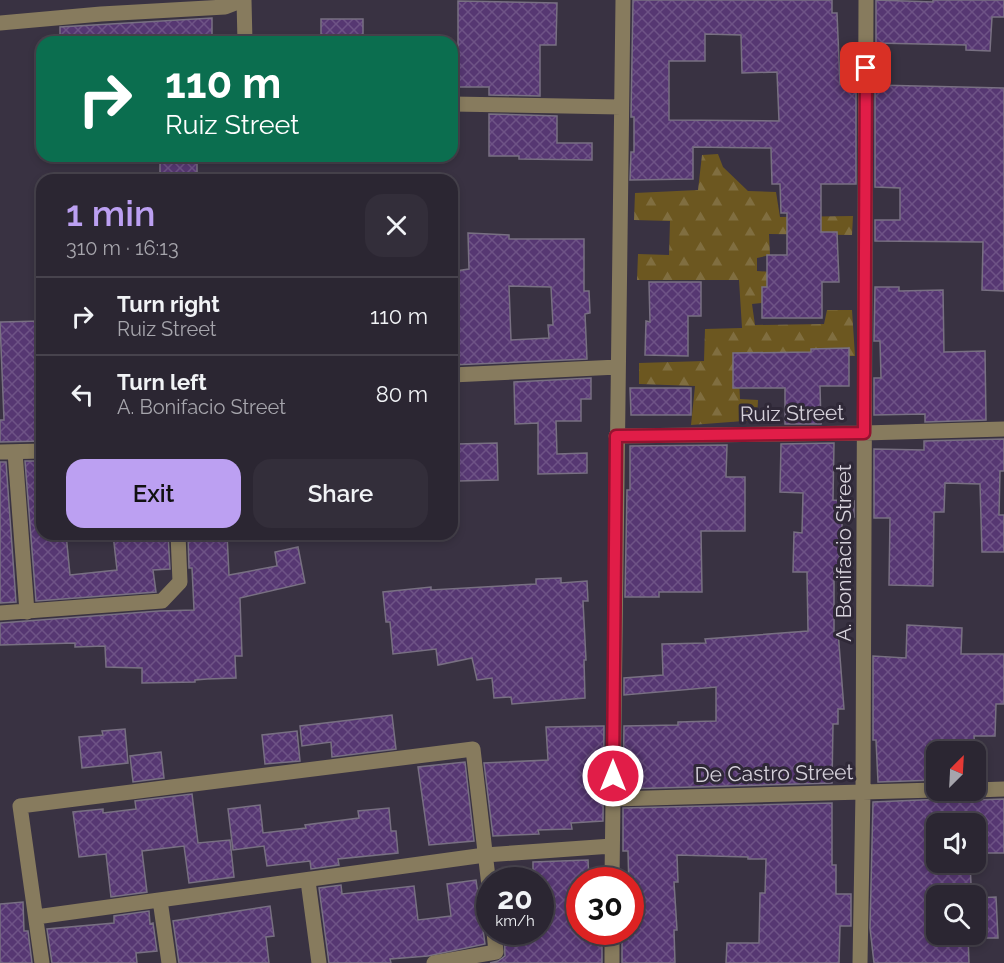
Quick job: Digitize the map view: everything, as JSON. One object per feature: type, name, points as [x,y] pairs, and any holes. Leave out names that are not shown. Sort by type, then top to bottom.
[{"type":"street","points":[[0,23],[100,7],[225,4],[243,0],[245,36]]},
{"type":"street","points":[[612,867],[623,0]]},
{"type":"street","name":"A. Bonifacio Street","points":[[860,963],[863,792],[866,0]]},
{"type":"street","points":[[458,104],[621,106]]},
{"type":"street","points":[[458,375],[618,367]]},
{"type":"street","name":"Ruiz Street","points":[[616,436],[1004,429]]},
{"type":"street","points":[[27,612],[8,452],[36,451]]},
{"type":"street","points":[[0,613],[162,601],[180,582],[178,540]]},
{"type":"street","points":[[42,963],[20,806],[472,749],[487,867]]},
{"type":"street","points":[[986,790],[1004,789]]},
{"type":"street","name":"De Castro Street","points":[[613,799],[926,790]]},
{"type":"street","points":[[36,917],[485,855],[612,846]]},
{"type":"street","points":[[308,881],[319,963]]},
{"type":"street","points":[[160,900],[169,963]]},
{"type":"street","points":[[434,963],[496,952],[495,945]]},
{"type":"street","points":[[612,945],[612,963]]},
{"type":"green space","points":[[718,154],[723,167],[748,191],[776,192],[780,217],[853,216],[852,235],[769,234],[770,255],[757,258],[757,271],[772,272],[772,302],[752,304],[755,325],[824,324],[827,310],[852,310],[855,356],[738,357],[740,399],[758,400],[757,420],[691,425],[695,386],[639,384],[639,363],[704,361],[705,329],[742,328],[739,280],[637,280],[638,254],[669,255],[670,221],[634,220],[635,193],[698,190],[702,155]]},
{"type":"building","points":[[633,0],[832,0],[832,13],[837,13],[840,84],[856,85],[856,184],[821,184],[821,232],[837,232],[839,282],[822,282],[822,318],[762,318],[762,287],[767,287],[767,255],[787,255],[787,213],[781,213],[780,184],[772,184],[771,148],[693,147],[693,179],[630,180],[631,152],[634,152],[634,117],[631,117]],"holes":[[[705,34],[741,35],[742,73],[777,72],[779,121],[669,120],[669,61],[705,61]]]},
{"type":"building","points":[[876,0],[933,2],[933,0],[1004,0],[1004,17],[992,17],[990,51],[966,50],[966,45],[876,43]]},
{"type":"building","points":[[458,1],[557,3],[556,45],[540,45],[540,96],[489,95],[489,87],[458,87]]},
{"type":"building","points":[[212,18],[212,36],[60,36],[60,27]]},
{"type":"building","points":[[321,19],[363,19],[363,36],[321,36]]},
{"type":"building","points":[[875,85],[1004,88],[1004,291],[982,290],[983,242],[875,241],[875,220],[900,220],[900,188],[875,187]]},
{"type":"building","points":[[489,114],[557,116],[557,143],[592,143],[592,160],[519,159],[519,156],[489,156]]},
{"type":"building","points":[[160,162],[197,162],[197,174],[160,174]]},
{"type":"building","points":[[468,233],[509,235],[509,239],[584,239],[584,291],[589,291],[590,313],[585,314],[587,359],[458,365],[458,271],[469,269]],"holes":[[[509,286],[551,287],[553,325],[548,325],[549,338],[511,340]]]},
{"type":"building","points":[[649,282],[701,282],[701,316],[688,316],[688,356],[645,355],[646,321],[650,322]]},
{"type":"building","points":[[875,287],[899,287],[899,291],[943,290],[944,352],[985,351],[986,420],[925,422],[925,414],[874,415],[874,378],[881,378],[880,341],[874,341]]},
{"type":"building","points":[[36,321],[36,441],[0,442],[0,420],[4,420],[0,322]]},
{"type":"building","points":[[849,348],[849,386],[820,386],[821,424],[785,424],[785,388],[733,388],[733,353],[811,352],[811,349]]},
{"type":"building","points":[[591,378],[591,399],[581,399],[581,421],[556,421],[557,454],[587,453],[587,473],[538,474],[538,423],[515,424],[514,382]]},
{"type":"building","points":[[630,388],[691,388],[691,415],[631,415]]},
{"type":"building","points":[[1004,439],[1004,471],[1000,471],[999,515],[1004,515],[1004,552],[982,552],[980,484],[945,483],[944,512],[934,512],[933,586],[889,585],[890,518],[874,518],[874,449],[924,450],[924,441]]},
{"type":"building","points":[[497,443],[498,480],[458,481],[458,444]]},
{"type":"building","points":[[834,443],[833,500],[854,501],[854,517],[842,517],[839,573],[834,573],[834,632],[838,631],[844,709],[838,709],[838,724],[833,724],[832,783],[623,789],[624,726],[678,725],[678,722],[716,721],[716,687],[624,695],[624,678],[663,675],[662,644],[706,643],[705,639],[808,631],[807,572],[793,572],[794,532],[802,533],[803,493],[780,492],[781,444]]},
{"type":"building","points":[[727,445],[726,477],[745,477],[745,531],[701,531],[702,592],[659,592],[659,597],[625,597],[630,446]]},
{"type":"building","points":[[25,461],[36,461],[36,540],[67,540],[70,575],[117,570],[114,540],[168,540],[170,569],[153,570],[156,592],[36,601]]},
{"type":"building","points":[[0,462],[6,462],[16,602],[0,603]]},
{"type":"building","points":[[188,540],[227,540],[229,575],[277,566],[275,552],[298,547],[305,583],[240,598],[242,656],[235,656],[236,678],[195,680],[195,682],[142,683],[142,668],[106,667],[105,646],[75,647],[75,643],[0,645],[0,623],[194,610],[192,568],[189,568]]},
{"type":"building","points":[[561,578],[561,583],[587,581],[588,601],[583,601],[585,698],[512,704],[511,697],[494,698],[492,678],[477,680],[472,658],[438,665],[436,649],[393,654],[390,622],[386,622],[383,592],[431,587],[431,590],[536,584],[536,579]]},
{"type":"building","points":[[907,625],[962,628],[961,654],[1004,654],[1004,704],[996,704],[995,736],[974,736],[974,741],[926,741],[926,780],[878,782],[876,740],[873,740],[873,656],[906,658]]},
{"type":"building","points":[[392,715],[396,749],[332,757],[331,742],[302,746],[300,726]]},
{"type":"building","points":[[604,726],[603,821],[571,823],[572,829],[538,830],[539,834],[493,836],[484,763],[548,760],[546,727]]},
{"type":"building","points":[[125,729],[128,763],[82,768],[79,737],[103,735],[102,731]]},
{"type":"building","points":[[297,731],[300,761],[265,764],[262,735]]},
{"type":"building","points":[[161,752],[164,778],[133,782],[130,756]]},
{"type":"building","points":[[465,762],[474,841],[429,845],[418,767]]},
{"type":"building","points":[[192,794],[198,843],[230,840],[234,877],[189,883],[184,846],[142,851],[147,892],[111,897],[106,854],[79,857],[73,812],[103,809],[103,813],[136,809],[135,801]]},
{"type":"building","points":[[1004,799],[1004,853],[986,853],[986,813],[926,813],[926,873],[970,873],[971,884],[926,885],[926,945],[968,945],[969,963],[874,963],[870,928],[873,802]]},
{"type":"building","points":[[832,803],[832,865],[836,865],[836,894],[851,894],[851,926],[840,926],[839,963],[726,963],[727,943],[759,943],[760,893],[765,893],[766,859],[677,855],[678,882],[674,882],[677,930],[674,930],[675,963],[622,963],[622,945],[644,945],[644,867],[628,867],[628,851],[623,851],[623,808]]},
{"type":"building","points":[[260,805],[263,833],[359,818],[358,811],[389,808],[391,831],[396,831],[398,853],[338,859],[339,865],[311,869],[310,861],[267,866],[264,846],[233,850],[228,809]]},
{"type":"building","points":[[588,860],[588,867],[566,867],[566,945],[602,945],[602,963],[490,963],[505,956],[505,945],[554,945],[554,867],[533,867],[533,862]]},
{"type":"building","points":[[476,880],[476,945],[480,945],[428,956],[390,959],[391,963],[329,963],[319,888],[341,885],[342,894],[414,886],[418,920],[451,916],[447,884]]},
{"type":"building","points":[[986,897],[996,897],[998,938],[986,938]]},
{"type":"building","points":[[23,902],[24,931],[28,931],[32,963],[0,963],[0,904]]},
{"type":"building","points":[[270,906],[274,936],[266,937],[269,963],[179,963],[173,921]]},
{"type":"building","points":[[149,911],[157,951],[136,953],[137,963],[52,963],[47,929],[114,923],[114,916]]},
{"type":"route","points":[[613,776],[616,436],[864,433],[866,68]]}]
